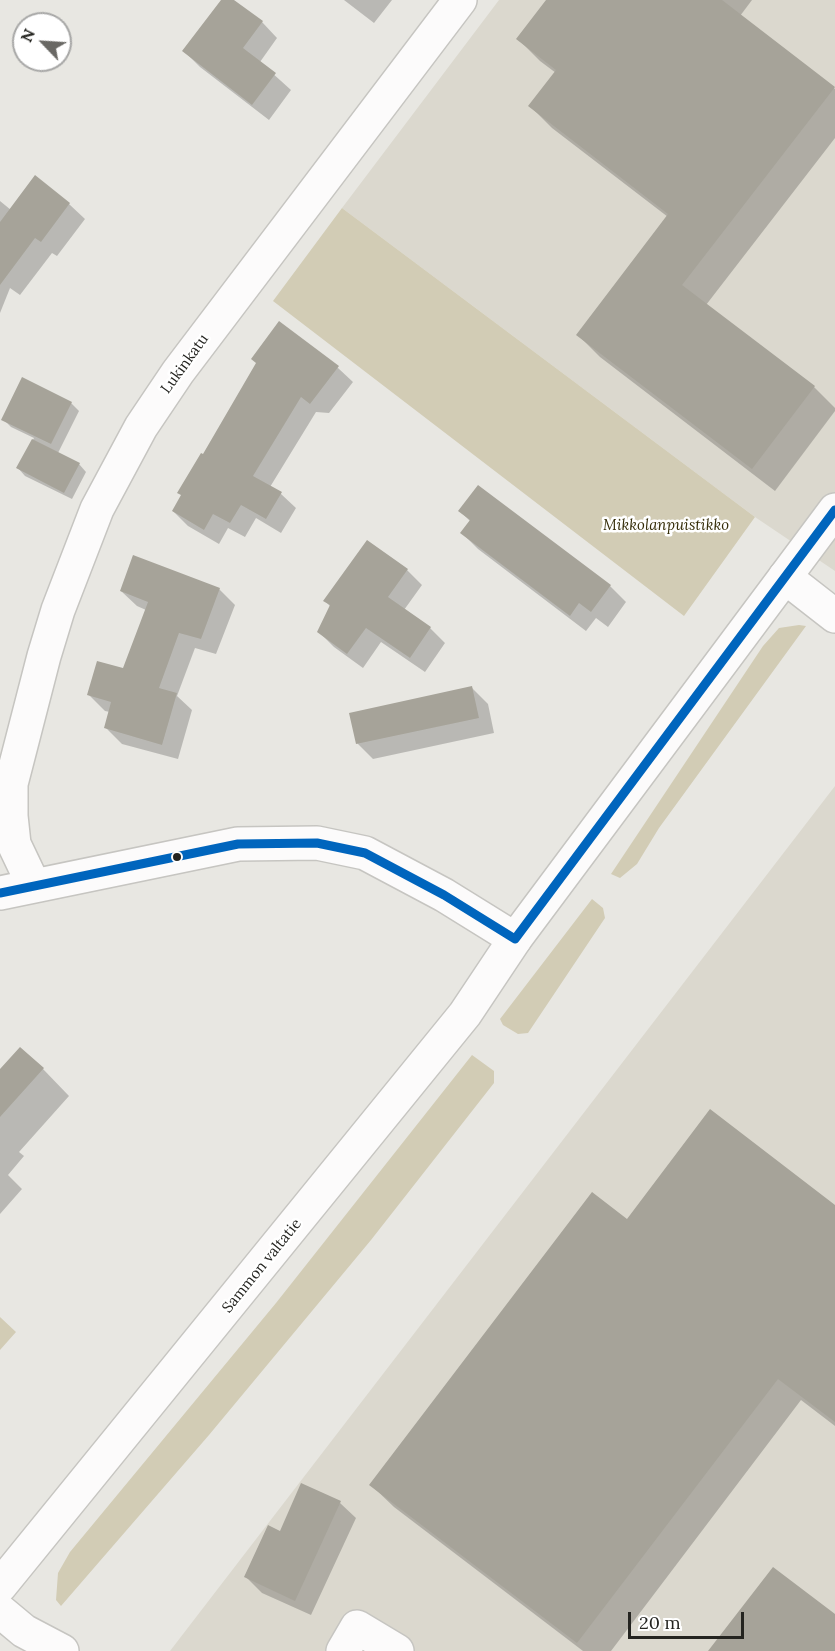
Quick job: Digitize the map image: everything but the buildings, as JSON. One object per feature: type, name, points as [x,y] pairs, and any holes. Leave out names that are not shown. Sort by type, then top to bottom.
[{"type":"street","name":"Lukinkatu","points":[[34,886],[14,844],[10,816],[11,784],[55,619],[97,509],[141,427],[178,372],[460,0]]},
{"type":"street","name":"Sammon valtatie","points":[[0,1586],[465,1014],[514,939],[835,510]]},
{"type":"street","points":[[785,577],[835,616]]},
{"type":"street","points":[[0,893],[237,844],[316,843],[364,852],[444,895],[514,939]]},
{"type":"street","points":[[0,1611],[24,1630],[62,1651]]},
{"type":"street","points":[[343,1651],[357,1627],[396,1651]]},
{"type":"shaded area","points":[[499,0],[835,0],[835,571],[755,517],[342,208]]},
{"type":"shaded area","points":[[835,786],[835,1651],[170,1651]]},
{"type":"green space","name":"Mikkolanpuistikko","points":[[342,208],[755,517],[684,616],[273,301]]},
{"type":"green space","points":[[806,626],[659,828],[637,864],[620,878],[611,874],[763,646],[779,628]]},
{"type":"green space","points":[[592,899],[603,908],[605,918],[528,1033],[518,1034],[503,1025],[500,1019]]},
{"type":"green space","points":[[472,1055],[494,1071],[494,1083],[371,1240],[209,1435],[61,1606],[56,1600],[58,1573],[70,1552],[276,1303]]},
{"type":"green space","points":[[0,1317],[16,1332],[0,1350]]},
{"type":"transit line","points":[[515,939],[835,510]]},
{"type":"transit line","points":[[0,893],[238,844],[317,843],[365,853],[444,895],[515,939]]}]
